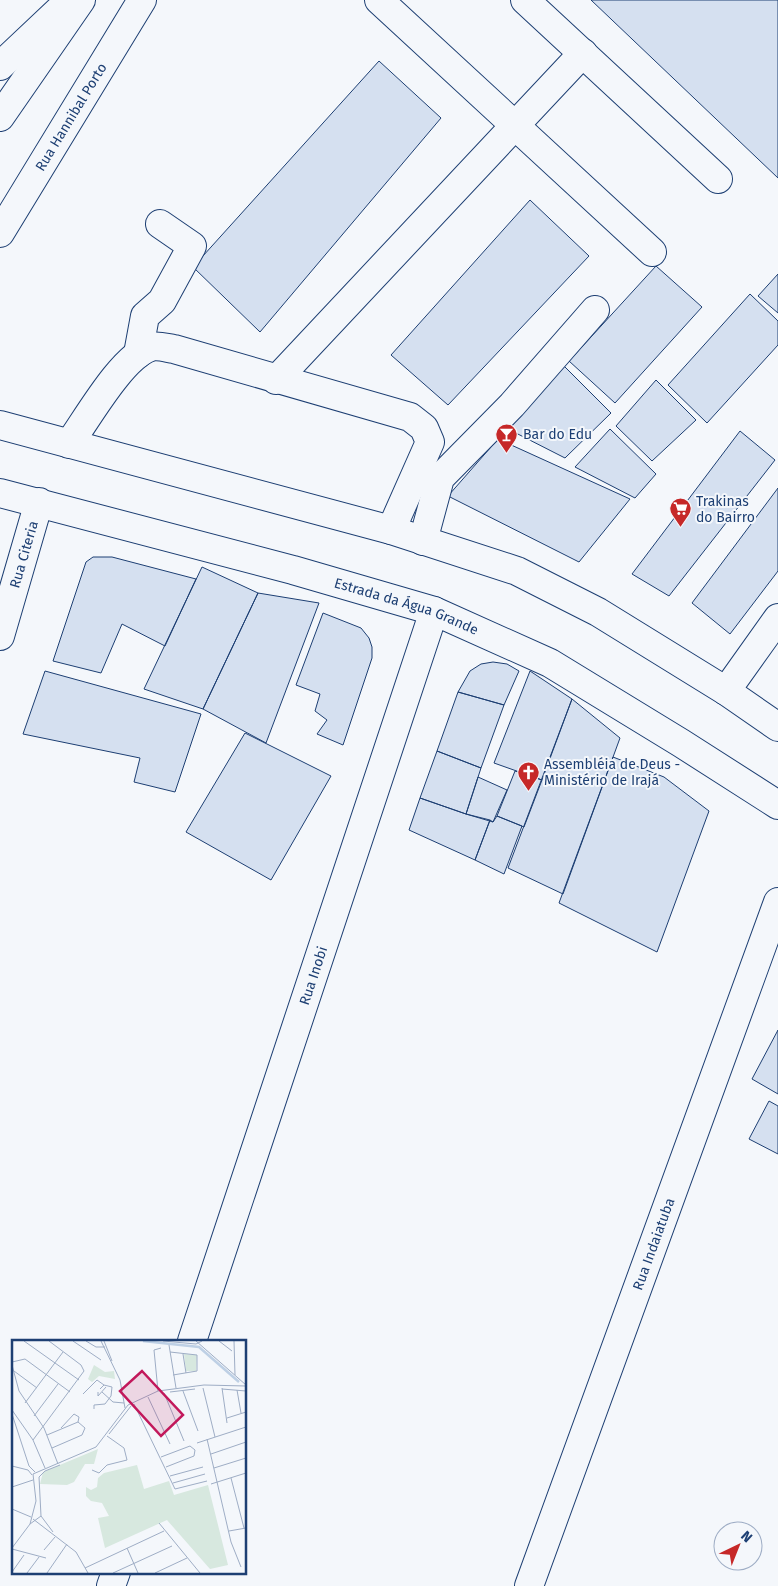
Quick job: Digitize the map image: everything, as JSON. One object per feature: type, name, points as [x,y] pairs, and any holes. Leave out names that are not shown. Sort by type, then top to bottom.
[{"type":"street","points":[[0,66],[70,0]]},
{"type":"street","points":[[0,117],[81,0]]},
{"type":"street","name":"Rua Hannibal Porto","points":[[0,233],[142,0]]},
{"type":"street","points":[[380,0],[652,252]]},
{"type":"street","points":[[525,0],[718,179]]},
{"type":"street","points":[[276,380],[583,53]]},
{"type":"street","points":[[138,354],[145,316],[162,301],[192,246],[160,224]]},
{"type":"street","points":[[423,540],[440,478],[512,405],[595,310]]},
{"type":"street","points":[[69,444],[120,371],[138,354],[152,347],[174,349],[410,418],[424,428],[430,442],[391,530]]},
{"type":"street","points":[[0,425],[391,530],[517,571],[598,612],[726,691],[778,727]]},
{"type":"street","name":"Estrada da Água Grande","points":[[0,493],[293,570],[434,611],[550,663],[778,805]]},
{"type":"street","name":"Rua Citeria","points":[[0,636],[39,502]]},
{"type":"street","name":"Rua Inobi","points":[[192,1340],[434,611]]},
{"type":"street","points":[[726,691],[778,618]]},
{"type":"street","name":"Rua Indaiatuba","points":[[529,1586],[778,902]]},
{"type":"street","points":[[111,1586],[115,1574]]},
{"type":"building","points":[[591,0],[778,0],[778,178]]},
{"type":"building","points":[[379,61],[441,118],[260,332],[193,267]]},
{"type":"building","points":[[530,200],[589,256],[448,405],[391,355]]},
{"type":"building","points":[[656,266],[702,307],[615,403],[569,361]]},
{"type":"building","points":[[778,274],[778,313],[758,296]]},
{"type":"building","points":[[750,294],[778,321],[778,345],[707,423],[668,385]]},
{"type":"building","points":[[563,365],[611,413],[565,458],[508,429]]},
{"type":"building","points":[[656,380],[696,420],[652,461],[616,426]]},
{"type":"building","points":[[610,429],[656,474],[635,498],[575,467]]},
{"type":"building","points":[[740,431],[775,460],[669,596],[632,574]]},
{"type":"building","points":[[498,439],[630,499],[579,562],[448,496]]},
{"type":"building","points":[[778,488],[778,571],[730,634],[692,603]]},
{"type":"building","points":[[93,557],[112,557],[196,579],[165,646],[122,624],[101,673],[53,661],[86,562]]},
{"type":"building","points":[[202,567],[258,593],[203,709],[144,689]]},
{"type":"building","points":[[258,593],[319,603],[266,743],[203,709]]},
{"type":"building","points":[[323,613],[361,628],[369,638],[372,647],[372,658],[343,745],[317,734],[327,720],[315,711],[320,694],[296,685]]},
{"type":"building","points":[[493,662],[507,664],[519,671],[504,705],[458,692],[470,671],[481,664]]},
{"type":"building","points":[[45,671],[201,714],[175,792],[134,782],[140,758],[23,734]]},
{"type":"building","points":[[530,671],[572,699],[542,780],[494,763]]},
{"type":"building","points":[[458,692],[504,705],[481,768],[437,751]]},
{"type":"building","points":[[572,699],[620,738],[563,894],[508,868]]},
{"type":"building","points":[[245,733],[331,776],[271,880],[186,832]]},
{"type":"building","points":[[437,751],[481,768],[466,814],[420,798]]},
{"type":"building","points":[[613,757],[664,777],[709,811],[657,952],[559,903]]},
{"type":"building","points":[[515,771],[542,780],[524,827],[497,816]]},
{"type":"building","points":[[478,777],[507,790],[493,822],[466,814]]},
{"type":"building","points":[[420,798],[490,820],[475,860],[409,830]]},
{"type":"building","points":[[497,816],[522,826],[504,874],[475,860],[490,820],[493,822]]},
{"type":"building","points":[[778,1030],[778,1094],[752,1079]]},
{"type":"building","points":[[769,1101],[778,1106],[778,1154],[749,1139]]},
{"type":"place","name":"Bar do Edu","points":[[507,453]]},
{"type":"place","name":"Trakinas do Bairro","points":[[680,528]]},
{"type":"place","name":"Assembléia de Deus - Ministério de Irajá","points":[[528,791]]}]
